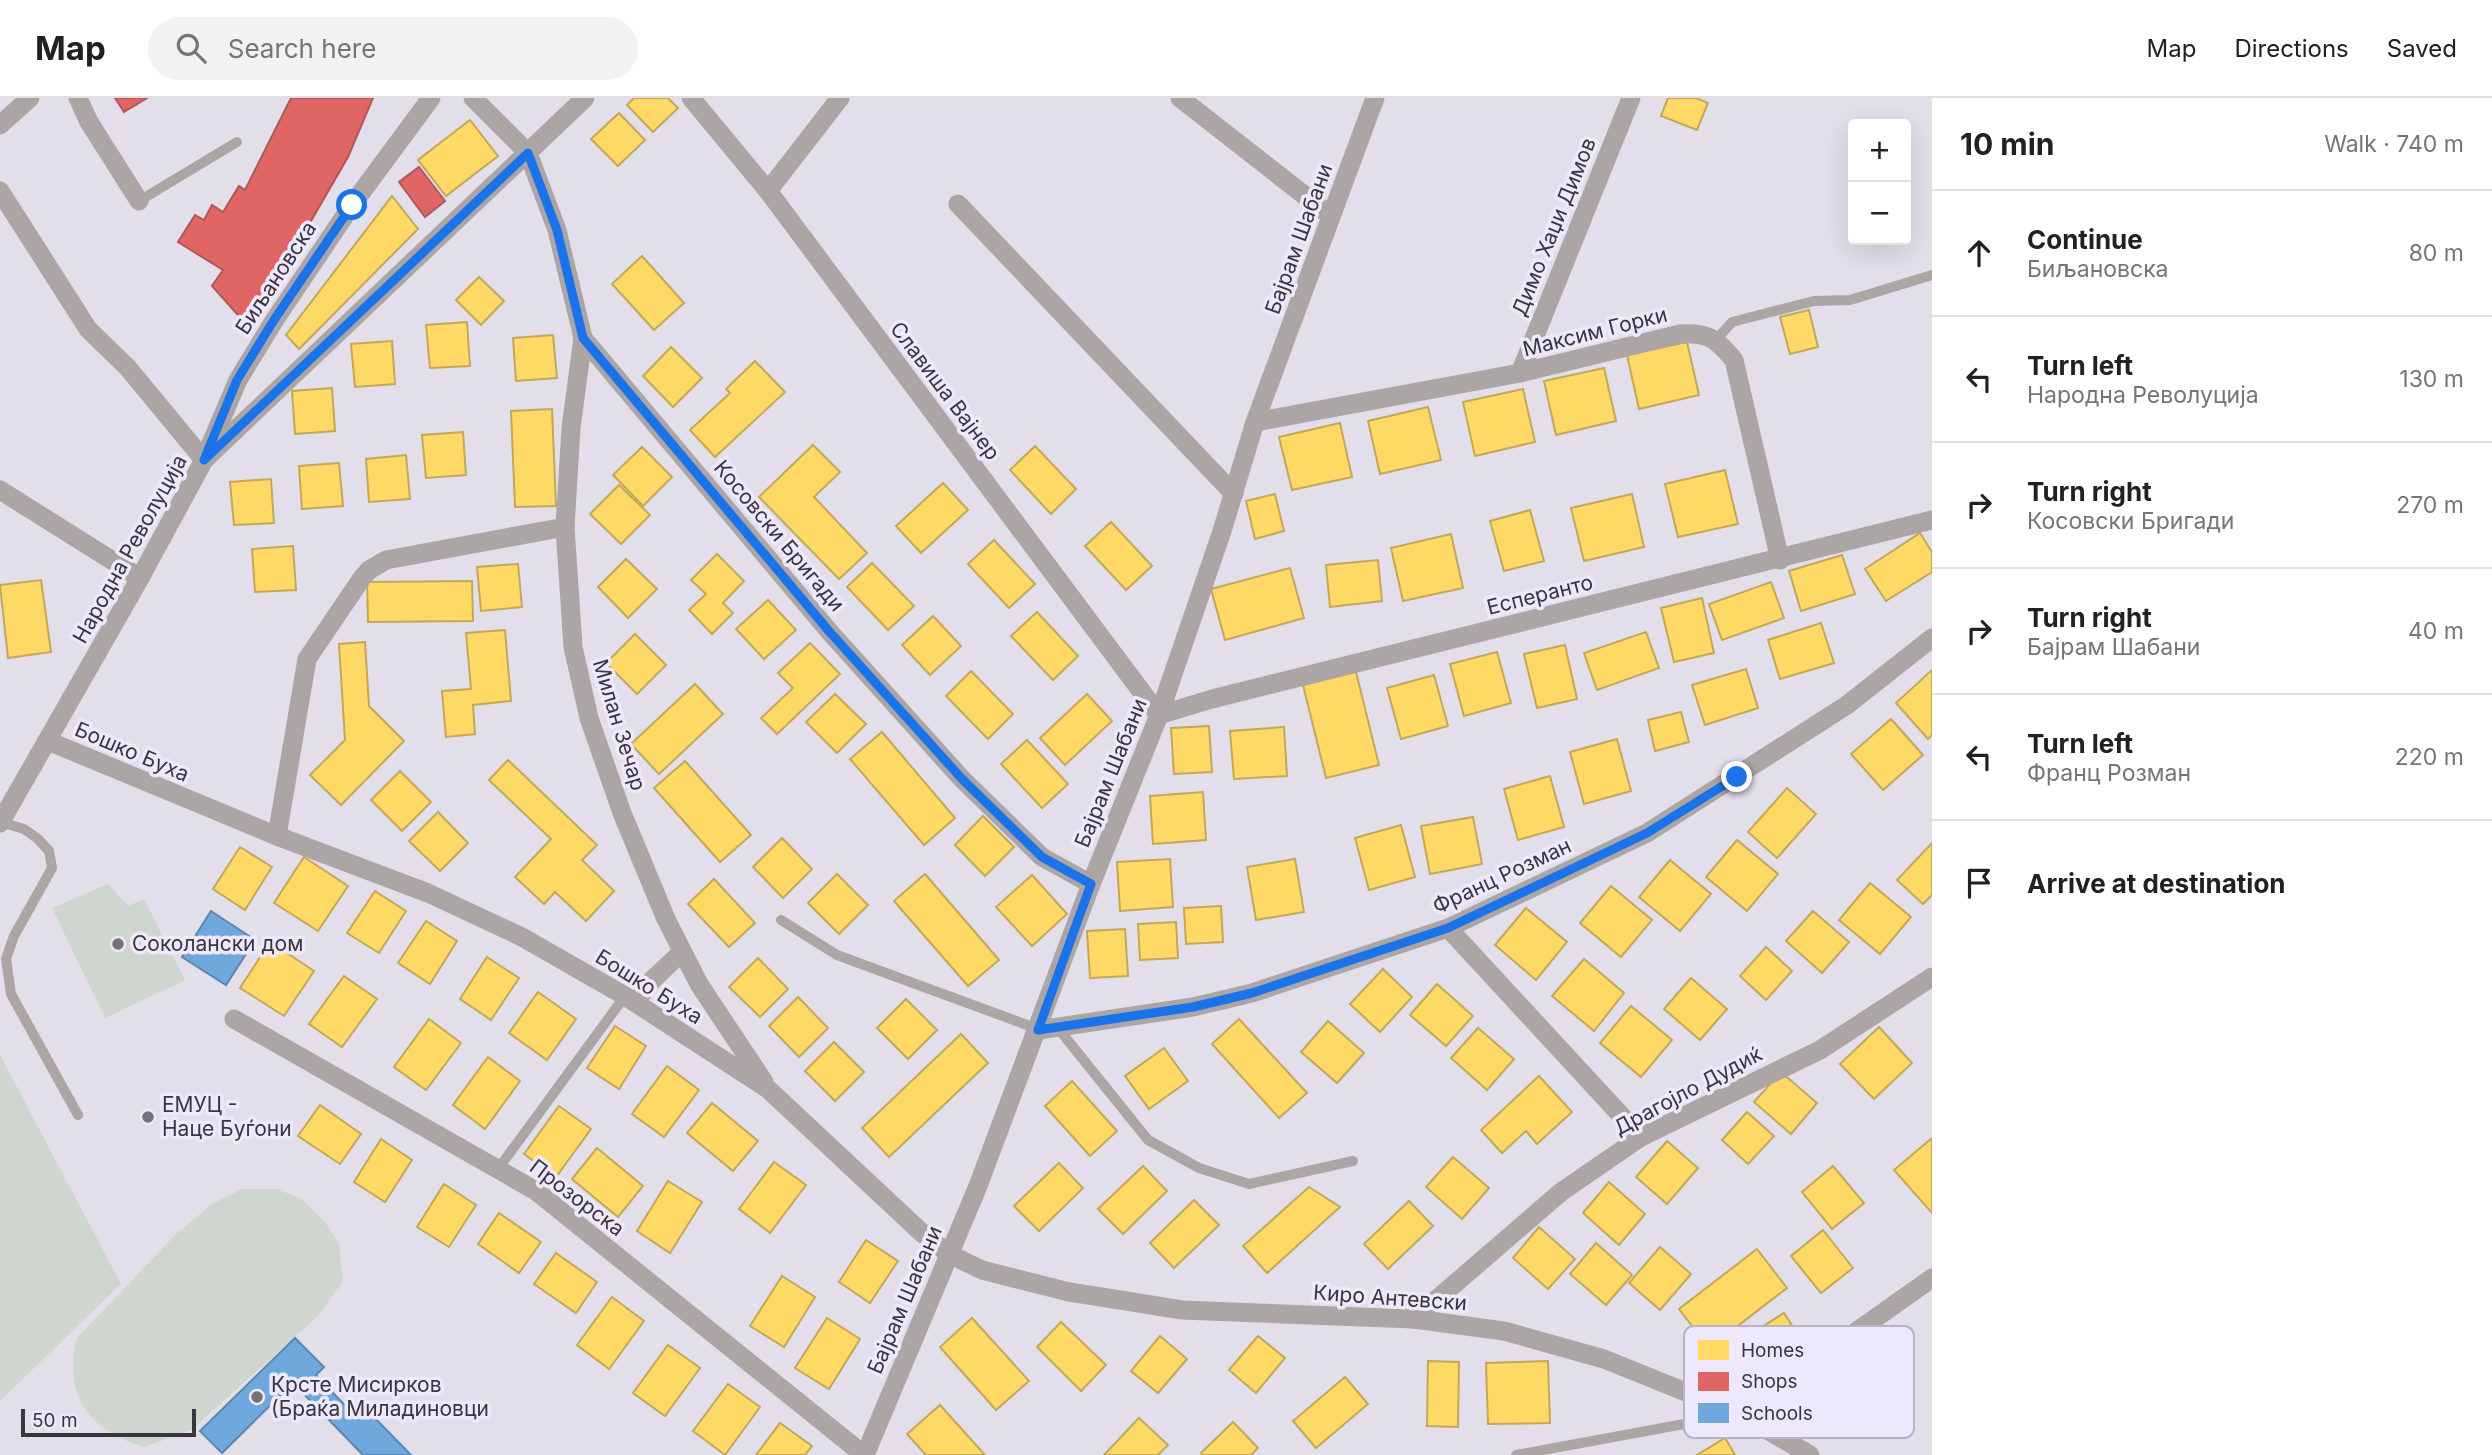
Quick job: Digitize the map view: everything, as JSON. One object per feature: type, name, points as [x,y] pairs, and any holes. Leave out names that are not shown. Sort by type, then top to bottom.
[{"type":"street","points":[[0,125],[30,98]]},
{"type":"street","points":[[78,98],[89,122],[139,201]]},
{"type":"street","name":"Биљановска","points":[[204,460],[237,380],[274,320],[352,205],[431,98]]},
{"type":"street","points":[[473,98],[528,153]]},
{"type":"street","name":"Народна Револуција","points":[[0,822],[140,578],[204,460],[585,98]]},
{"type":"street","name":"Славиша Вајнер","points":[[691,98],[768,191],[1159,715]]},
{"type":"street","points":[[768,191],[841,98]]},
{"type":"street","points":[[1180,98],[1331,216]]},
{"type":"street","name":"Бајрам Шабани","points":[[864,1455],[1048,1028],[1091,884],[1159,715],[1234,494],[1255,422],[1375,98]]},
{"type":"street","name":"Димо Хаџи Димов","points":[[1520,373],[1631,98]]},
{"type":"street","name":"Косовски Бригади","points":[[528,153],[557,230],[583,338],[828,630],[962,779],[1042,857],[1091,884]]},
{"type":"street","points":[[0,191],[88,329],[128,368],[204,460]]},
{"type":"street","points":[[958,204],[1234,494]]},
{"type":"street","name":"Максим Горки","points":[[1255,422],[1520,373],[1680,334],[1695,333],[1716,340]]},
{"type":"street","name":"Милан Зечар","points":[[583,338],[571,428],[565,527],[573,647],[589,718],[622,813],[666,919],[699,984],[768,1089]]},
{"type":"street","points":[[1716,340],[1734,360],[1780,560]]},
{"type":"street","points":[[0,490],[140,578]]},
{"type":"street","name":"Есперанто","points":[[1159,715],[1212,699],[1780,560],[1932,520]]},
{"type":"street","points":[[277,836],[307,659],[369,570],[386,560],[565,527]]},
{"type":"street","name":"Франц Розман","points":[[1048,1028],[1193,1007],[1252,993],[1448,928],[1647,833],[1847,705],[1932,638]]},
{"type":"street","name":"Бошко Буха","points":[[48,741],[277,836],[428,893],[522,937],[630,1000],[768,1089],[897,1211],[949,1254]]},
{"type":"street","points":[[1448,928],[1641,1137]]},
{"type":"street","points":[[630,1000],[682,952]]},
{"type":"street","name":"Драгојло Дудиќ","points":[[1414,1319],[1561,1192],[1641,1137],[1821,1050],[1932,978]]},
{"type":"street","name":"Прозорска","points":[[234,1019],[536,1191],[864,1455]]},
{"type":"street","name":"Киро Антевски","points":[[949,1254],[982,1270],[1069,1292],[1182,1310],[1414,1319],[1504,1331],[1604,1359],[1684,1391]]},
{"type":"street","points":[[1864,1326],[1932,1278]]},
{"type":"street","name":"Киро Антевски","points":[[1782,1438],[1811,1455]]},
{"type":"lane","points":[[139,201],[237,142]]},
{"type":"lane","points":[[1716,340],[1732,321],[1814,301],[1850,300],[1932,275]]},
{"type":"lane","points":[[0,822],[24,829],[48,851],[52,869],[15,936],[6,959],[11,994],[78,1115]]},
{"type":"lane","points":[[781,920],[837,955],[1048,1028],[1148,1140],[1199,1168],[1249,1184],[1353,1161]]},
{"type":"lane","points":[[498,1169],[630,1000]]},
{"type":"lane","points":[[1517,1455],[1684,1424]]},
{"type":"shaded area","name":"Соколански дом","points":[[108,884],[128,906],[144,899],[185,980],[105,1018],[52,908]]},
{"type":"shaded area","points":[[0,1055],[121,1284],[0,1401]]},
{"type":"shaded area","points":[[242,1189],[276,1189],[300,1198],[325,1222],[339,1244],[343,1281],[318,1316],[191,1430],[144,1447],[125,1440],[95,1421],[77,1394],[73,1359],[77,1338],[176,1234],[212,1204]]},
{"type":"building: Homes","points":[[634,98],[668,98],[678,108],[653,132],[627,105]]},
{"type":"building: Homes","points":[[1668,98],[1696,98],[1708,103],[1697,130],[1661,116]]},
{"type":"building: Homes","points":[[619,113],[645,140],[618,166],[591,139]]},
{"type":"building: Homes","points":[[470,120],[498,156],[446,196],[418,160]]},
{"type":"building: Homes","points":[[392,196],[418,229],[299,349],[286,335]]},
{"type":"building: Homes","points":[[642,256],[684,303],[654,330],[612,284]]},
{"type":"building: Homes","points":[[479,277],[504,301],[481,325],[456,300]]},
{"type":"building: Homes","points":[[1809,310],[1818,347],[1790,354],[1780,317]]},
{"type":"building: Homes","points":[[467,322],[470,366],[430,368],[426,325]]},
{"type":"building: Homes","points":[[553,335],[557,378],[516,381],[513,338]]},
{"type":"building: Homes","points":[[392,341],[395,384],[355,387],[351,344]]},
{"type":"building: Homes","points":[[1687,342],[1699,395],[1639,409],[1627,355]]},
{"type":"building: Homes","points":[[671,347],[702,378],[673,407],[643,376]]},
{"type":"building: Homes","points":[[755,361],[785,392],[715,457],[690,430],[730,393],[726,389]]},
{"type":"building: Homes","points":[[1604,368],[1616,421],[1556,435],[1544,381]]},
{"type":"building: Homes","points":[[332,388],[335,431],[295,434],[292,391]]},
{"type":"building: Homes","points":[[1523,389],[1535,442],[1475,456],[1463,402]]},
{"type":"building: Homes","points":[[1428,407],[1441,460],[1380,474],[1368,421]]},
{"type":"building: Homes","points":[[552,409],[556,506],[515,507],[511,411]]},
{"type":"building: Homes","points":[[1340,423],[1352,477],[1292,490],[1279,437]]},
{"type":"building: Homes","points":[[463,432],[466,475],[426,478],[422,435]]},
{"type":"building: Homes","points":[[813,445],[840,472],[814,497],[867,553],[839,579],[759,497]]},
{"type":"building: Homes","points":[[1035,446],[1076,489],[1051,514],[1010,470]]},
{"type":"building: Homes","points":[[642,447],[672,477],[643,506],[613,475]]},
{"type":"building: Homes","points":[[406,455],[410,499],[369,502],[366,459]]},
{"type":"building: Homes","points":[[339,463],[343,506],[302,509],[299,466]]},
{"type":"building: Homes","points":[[1725,470],[1738,524],[1678,537],[1665,484]]},
{"type":"building: Homes","points":[[271,479],[274,523],[234,525],[230,482]]},
{"type":"building: Homes","points":[[943,483],[968,510],[921,553],[896,526]]},
{"type":"building: Homes","points":[[619,485],[650,515],[621,544],[590,514]]},
{"type":"building: Homes","points":[[1275,494],[1284,531],[1255,539],[1246,501]]},
{"type":"building: Homes","points":[[1632,494],[1644,547],[1584,561],[1571,508]]},
{"type":"building: Homes","points":[[1530,510],[1544,561],[1504,571],[1490,521]]},
{"type":"building: Homes","points":[[1111,522],[1152,566],[1126,590],[1085,546]]},
{"type":"building: Homes","points":[[1920,533],[1932,552],[1932,572],[1886,601],[1865,569]]},
{"type":"building: Homes","points":[[1451,534],[1463,588],[1403,601],[1391,548]]},
{"type":"building: Homes","points":[[994,540],[1035,584],[1009,608],[968,564]]},
{"type":"building: Homes","points":[[293,546],[296,590],[255,592],[252,549]]},
{"type":"building: Homes","points":[[717,554],[744,581],[723,603],[733,613],[712,634],[689,610],[706,594],[691,580]]},
{"type":"building: Homes","points":[[1842,555],[1855,594],[1801,611],[1789,571]]},
{"type":"building: Homes","points":[[626,559],[657,589],[628,618],[598,587]]},
{"type":"building: Homes","points":[[1378,560],[1382,601],[1330,607],[1326,565]]},
{"type":"building: Homes","points":[[872,563],[914,606],[888,630],[847,587]]},
{"type":"building: Homes","points":[[518,564],[522,607],[481,611],[477,567]]},
{"type":"building: Homes","points":[[1290,568],[1304,618],[1225,640],[1211,589]]},
{"type":"building: Homes","points":[[41,580],[51,652],[8,658],[0,585]]},
{"type":"building: Homes","points":[[472,581],[473,621],[368,622],[367,582]]},
{"type":"building: Homes","points":[[1771,582],[1784,618],[1722,640],[1709,604]]},
{"type":"building: Homes","points":[[1702,598],[1714,653],[1674,662],[1661,608]]},
{"type":"building: Homes","points":[[768,600],[796,630],[764,659],[736,629]]},
{"type":"building: Homes","points":[[1037,612],[1078,656],[1053,680],[1011,636]]},
{"type":"building: Homes","points":[[933,616],[961,646],[930,675],[902,645]]},
{"type":"building: Homes","points":[[1821,623],[1834,663],[1780,679],[1768,640]]},
{"type":"building: Homes","points":[[505,630],[511,701],[473,705],[475,734],[446,737],[442,691],[471,689],[466,633]]},
{"type":"building: Homes","points":[[1646,632],[1659,668],[1597,690],[1584,653]]},
{"type":"building: Homes","points":[[635,634],[666,665],[637,694],[606,663]]},
{"type":"building: Homes","points":[[365,642],[369,706],[404,741],[341,805],[310,775],[345,740],[339,644]]},
{"type":"building: Homes","points":[[810,643],[840,674],[777,734],[761,718],[793,688],[778,673]]},
{"type":"building: Homes","points":[[1565,645],[1577,699],[1537,708],[1524,654]]},
{"type":"building: Homes","points":[[1497,652],[1511,703],[1464,716],[1450,664]]},
{"type":"building: Homes","points":[[1746,669],[1758,708],[1705,725],[1692,685]]},
{"type":"building: Homes","points":[[1932,670],[1932,735],[1928,739],[1896,703]]},
{"type":"building: Homes","points":[[971,671],[1013,714],[988,739],[946,696]]},
{"type":"building: Homes","points":[[1356,672],[1379,765],[1326,778],[1303,685]]},
{"type":"building: Homes","points":[[1434,675],[1448,726],[1401,739],[1387,688]]},
{"type":"building: Homes","points":[[695,684],[723,714],[659,774],[631,744]]},
{"type":"building: Homes","points":[[835,694],[866,724],[837,753],[806,722]]},
{"type":"building: Homes","points":[[1087,694],[1112,721],[1065,765],[1040,738]]},
{"type":"building: Homes","points":[[1681,712],[1689,742],[1655,751],[1648,720]]},
{"type":"building: Homes","points":[[1891,719],[1923,755],[1883,790],[1851,754]]},
{"type":"building: Homes","points":[[1209,726],[1212,772],[1174,774],[1171,728]]},
{"type":"building: Homes","points":[[1284,727],[1287,776],[1234,779],[1230,731]]},
{"type":"building: Homes","points":[[882,732],[955,818],[924,845],[850,759]]},
{"type":"building: Homes","points":[[1617,739],[1631,791],[1584,804],[1570,752]]},
{"type":"building: Homes","points":[[1027,740],[1068,784],[1042,808],[1001,764]]},
{"type":"building: Homes","points":[[508,760],[597,845],[582,860],[614,891],[586,921],[555,892],[544,904],[515,877],[551,839],[489,780]]},
{"type":"building: Homes","points":[[685,761],[751,835],[720,862],[654,788]]},
{"type":"building: Homes","points":[[400,771],[431,802],[402,831],[371,800]]},
{"type":"building: Homes","points":[[1550,776],[1564,827],[1518,840],[1504,789]]},
{"type":"building: Homes","points":[[1787,788],[1816,814],[1777,858],[1748,832]]},
{"type":"building: Homes","points":[[1203,792],[1206,840],[1153,844],[1150,796]]},
{"type":"building: Homes","points":[[438,812],[468,843],[440,871],[409,841]]},
{"type":"building: Homes","points":[[983,816],[1014,847],[985,876],[955,845]]},
{"type":"building: Homes","points":[[1473,817],[1482,864],[1430,874],[1421,826]]},
{"type":"building: Homes","points":[[1401,825],[1415,877],[1369,890],[1355,838]]},
{"type":"building: Homes","points":[[782,838],[812,869],[783,898],[753,867]]},
{"type":"building: Homes","points":[[1737,840],[1778,874],[1747,911],[1706,877]]},
{"type":"building: Homes","points":[[1932,843],[1932,895],[1923,904],[1897,880]]},
{"type":"building: Homes","points":[[240,847],[272,867],[245,910],[213,889]]},
{"type":"building: Homes","points":[[304,857],[348,886],[318,931],[274,903]]},
{"type":"building: Homes","points":[[1170,859],[1173,907],[1120,911],[1117,862]]},
{"type":"building: Homes","points":[[1295,859],[1304,912],[1256,920],[1247,867]]},
{"type":"building: Homes","points":[[1670,860],[1711,894],[1680,931],[1639,897]]},
{"type":"building: Homes","points":[[837,874],[868,905],[839,934],[808,903]]},
{"type":"building: Homes","points":[[925,874],[999,960],[968,986],[894,901]]},
{"type":"building: Homes","points":[[1032,875],[1067,914],[1032,946],[996,907]]},
{"type":"building: Homes","points":[[714,879],[755,923],[729,947],[688,904]]},
{"type":"building: Homes","points":[[1870,883],[1911,917],[1880,954],[1839,920]]},
{"type":"building: Homes","points":[[1611,886],[1652,920],[1621,957],[1580,923]]},
{"type":"building: Homes","points":[[375,891],[406,911],[379,953],[347,933]]},
{"type":"building: Homes","points":[[1221,906],[1223,942],[1186,944],[1184,908]]},
{"type":"building: Homes","points":[[1526,908],[1567,942],[1536,980],[1495,945]]},
{"type":"building: Homes","points":[[1813,911],[1849,942],[1822,973],[1786,941]]},
{"type":"building: Homes","points":[[426,921],[457,941],[430,984],[398,963]]},
{"type":"building: Homes","points":[[1176,922],[1178,958],[1140,960],[1138,924]]},
{"type":"building: Homes","points":[[1125,929],[1128,976],[1090,978],[1087,931]]},
{"type":"building: Homes","points":[[270,942],[314,971],[284,1016],[240,988]]},
{"type":"building: Homes","points":[[1766,947],[1792,971],[1766,1000],[1740,976]]},
{"type":"building: Homes","points":[[487,957],[519,978],[491,1020],[460,999]]},
{"type":"building: Homes","points":[[758,958],[788,989],[760,1017],[729,987]]},
{"type":"building: Homes","points":[[1584,959],[1624,993],[1594,1031],[1552,996]]},
{"type":"building: Homes","points":[[1383,969],[1412,997],[1380,1032],[1350,1004]]},
{"type":"building: Homes","points":[[344,976],[377,999],[342,1047],[309,1024]]},
{"type":"building: Homes","points":[[1691,978],[1727,1009],[1700,1040],[1664,1009]]},
{"type":"building: Homes","points":[[1437,984],[1473,1016],[1446,1046],[1410,1015]]},
{"type":"building: Homes","points":[[538,992],[576,1019],[547,1060],[509,1033]]},
{"type":"building: Homes","points":[[798,997],[828,1028],[799,1057],[769,1026]]},
{"type":"building: Homes","points":[[906,999],[937,1030],[908,1059],[877,1028]]},
{"type":"building: Homes","points":[[1631,1006],[1672,1040],[1641,1077],[1600,1043]]},
{"type":"building: Homes","points":[[429,1019],[461,1043],[426,1090],[394,1067]]},
{"type":"building: Homes","points":[[1239,1019],[1307,1093],[1279,1118],[1212,1044]]},
{"type":"building: Homes","points":[[1328,1021],[1364,1053],[1337,1083],[1301,1052]]},
{"type":"building: Homes","points":[[615,1026],[646,1046],[619,1089],[587,1068]]},
{"type":"building: Homes","points":[[1879,1027],[1912,1063],[1874,1099],[1840,1064]]},
{"type":"building: Homes","points":[[1478,1028],[1514,1059],[1487,1090],[1451,1058]]},
{"type":"building: Homes","points":[[961,1034],[988,1063],[889,1157],[862,1128]]},
{"type":"building: Homes","points":[[834,1042],[864,1072],[835,1101],[805,1071]]},
{"type":"building: Homes","points":[[1164,1048],[1188,1081],[1149,1109],[1125,1076]]},
{"type":"building: Homes","points":[[488,1057],[520,1081],[485,1129],[453,1105]]},
{"type":"building: Homes","points":[[667,1066],[699,1090],[664,1137],[632,1114]]},
{"type":"building: Homes","points":[[1781,1072],[1817,1103],[1791,1134],[1754,1102]]},
{"type":"building: Homes","points":[[1539,1076],[1572,1112],[1537,1144],[1526,1131],[1502,1153],[1481,1130]]},
{"type":"building: Homes","points":[[1072,1081],[1117,1131],[1090,1156],[1045,1106]]},
{"type":"building: Homes","points":[[712,1103],[758,1141],[733,1171],[687,1133]]},
{"type":"building: Homes","points":[[320,1105],[361,1134],[340,1164],[298,1136]]},
{"type":"building: Homes","points":[[559,1106],[591,1129],[556,1177],[524,1154]]},
{"type":"building: Homes","points":[[1747,1112],[1774,1136],[1748,1164],[1722,1140]]},
{"type":"building: Homes","points":[[1932,1138],[1932,1213],[1894,1170]]},
{"type":"building: Homes","points":[[381,1139],[412,1160],[385,1202],[354,1182]]},
{"type":"building: Homes","points":[[1667,1141],[1698,1168],[1667,1204],[1636,1177]]},
{"type":"building: Homes","points":[[597,1148],[643,1186],[618,1217],[572,1179]]},
{"type":"building: Homes","points":[[1453,1157],[1489,1188],[1462,1219],[1426,1187]]},
{"type":"building: Homes","points":[[774,1162],[806,1185],[770,1233],[739,1209]]},
{"type":"building: Homes","points":[[1059,1163],[1083,1188],[1039,1231],[1014,1206]]},
{"type":"building: Homes","points":[[1143,1166],[1167,1191],[1123,1234],[1098,1209]]},
{"type":"building: Homes","points":[[1833,1166],[1864,1203],[1832,1229],[1802,1192]]},
{"type":"building: Homes","points":[[668,1181],[702,1202],[670,1253],[637,1231]]},
{"type":"building: Homes","points":[[1609,1182],[1645,1214],[1619,1245],[1583,1213]]},
{"type":"building: Homes","points":[[444,1184],[476,1205],[449,1247],[417,1227]]},
{"type":"building: Homes","points":[[1309,1187],[1340,1207],[1267,1273],[1243,1246]]},
{"type":"building: Homes","points":[[1194,1200],[1219,1225],[1174,1268],[1150,1243]]},
{"type":"building: Homes","points":[[1409,1201],[1433,1226],[1388,1269],[1364,1244]]},
{"type":"building: Homes","points":[[499,1213],[541,1242],[519,1273],[478,1244]]},
{"type":"building: Homes","points":[[1539,1227],[1575,1259],[1548,1289],[1513,1258]]},
{"type":"building: Homes","points":[[1823,1230],[1853,1268],[1821,1293],[1791,1256]]},
{"type":"building: Homes","points":[[866,1240],[898,1261],[870,1303],[839,1282]]},
{"type":"building: Homes","points":[[1596,1243],[1632,1275],[1606,1305],[1570,1274]]},
{"type":"building: Homes","points":[[1660,1247],[1691,1274],[1660,1310],[1629,1283]]},
{"type":"building: Homes","points":[[1757,1249],[1787,1288],[1738,1326],[1692,1326],[1679,1309]]},
{"type":"building: Homes","points":[[556,1253],[597,1282],[576,1313],[534,1284]]},
{"type":"building: Homes","points":[[782,1276],[815,1297],[784,1347],[750,1326]]},
{"type":"building: Homes","points":[[612,1297],[644,1321],[609,1369],[577,1345]]},
{"type":"building: Homes","points":[[1784,1313],[1792,1326],[1763,1326]]},
{"type":"building: Homes","points":[[827,1318],[860,1339],[829,1389],[795,1368]]},
{"type":"building: Homes","points":[[972,1318],[1029,1381],[996,1410],[940,1347]]},
{"type":"building: Homes","points":[[1061,1322],[1106,1365],[1081,1391],[1037,1347]]},
{"type":"building: Homes","points":[[1160,1336],[1187,1359],[1158,1393],[1131,1371]]},
{"type":"building: Homes","points":[[1258,1336],[1285,1358],[1256,1393],[1229,1370]]},
{"type":"building: Homes","points":[[668,1345],[700,1368],[665,1416],[633,1393]]},
{"type":"building: Homes","points":[[1428,1361],[1459,1362],[1458,1427],[1427,1426]]},
{"type":"building: Homes","points":[[1548,1361],[1550,1423],[1488,1424],[1486,1363]]},
{"type":"building: Homes","points":[[1345,1377],[1368,1404],[1316,1448],[1293,1421]]},
{"type":"building: Homes","points":[[728,1384],[760,1407],[725,1455],[693,1431]]},
{"type":"building: Homes","points":[[940,1405],[985,1455],[926,1455],[907,1434]]},
{"type":"building: Homes","points":[[1139,1418],[1168,1445],[1158,1455],[1104,1455]]},
{"type":"building: Homes","points":[[1233,1422],[1258,1448],[1251,1455],[1202,1455],[1201,1453]]},
{"type":"building: Homes","points":[[780,1423],[812,1446],[805,1455],[756,1455]]},
{"type":"building: Homes","points":[[1725,1438],[1735,1455],[1697,1455]]},
{"type":"building: Shops","points":[[115,98],[147,98],[124,112]]},
{"type":"building: Shops","points":[[291,98],[373,98],[348,157],[252,323],[237,314],[212,286],[223,270],[178,242],[195,215],[204,220],[212,205],[223,212],[239,186],[245,190]]},
{"type":"building: Shops","points":[[419,167],[445,201],[425,217],[399,182]]},
{"type":"building: Schools","points":[[211,911],[255,940],[226,985],[182,957]]},
{"type":"building: Schools","name":"Крсте Мисирков (Браќа Миладиновци","points":[[295,1338],[324,1367],[316,1375],[358,1419],[367,1410],[411,1455],[363,1455],[293,1383],[222,1453],[200,1431]]},
{"type":"place","name":"Соколански дом","points":[[118,944]]},
{"type":"place","name":"ЕМУЦ - Наце Буѓони","points":[[148,1117]]},
{"type":"place","name":"Крсте Мисирков (Браќа Миладиновци","points":[[257,1397]]},
{"type":"route","points":[[352,205],[237,380],[204,460],[528,153],[557,230],[583,338],[828,630],[962,779],[1042,857],[1091,884],[1038,1030],[1193,1007],[1252,993],[1316,974],[1448,928],[1647,833],[1737,777]]}]
